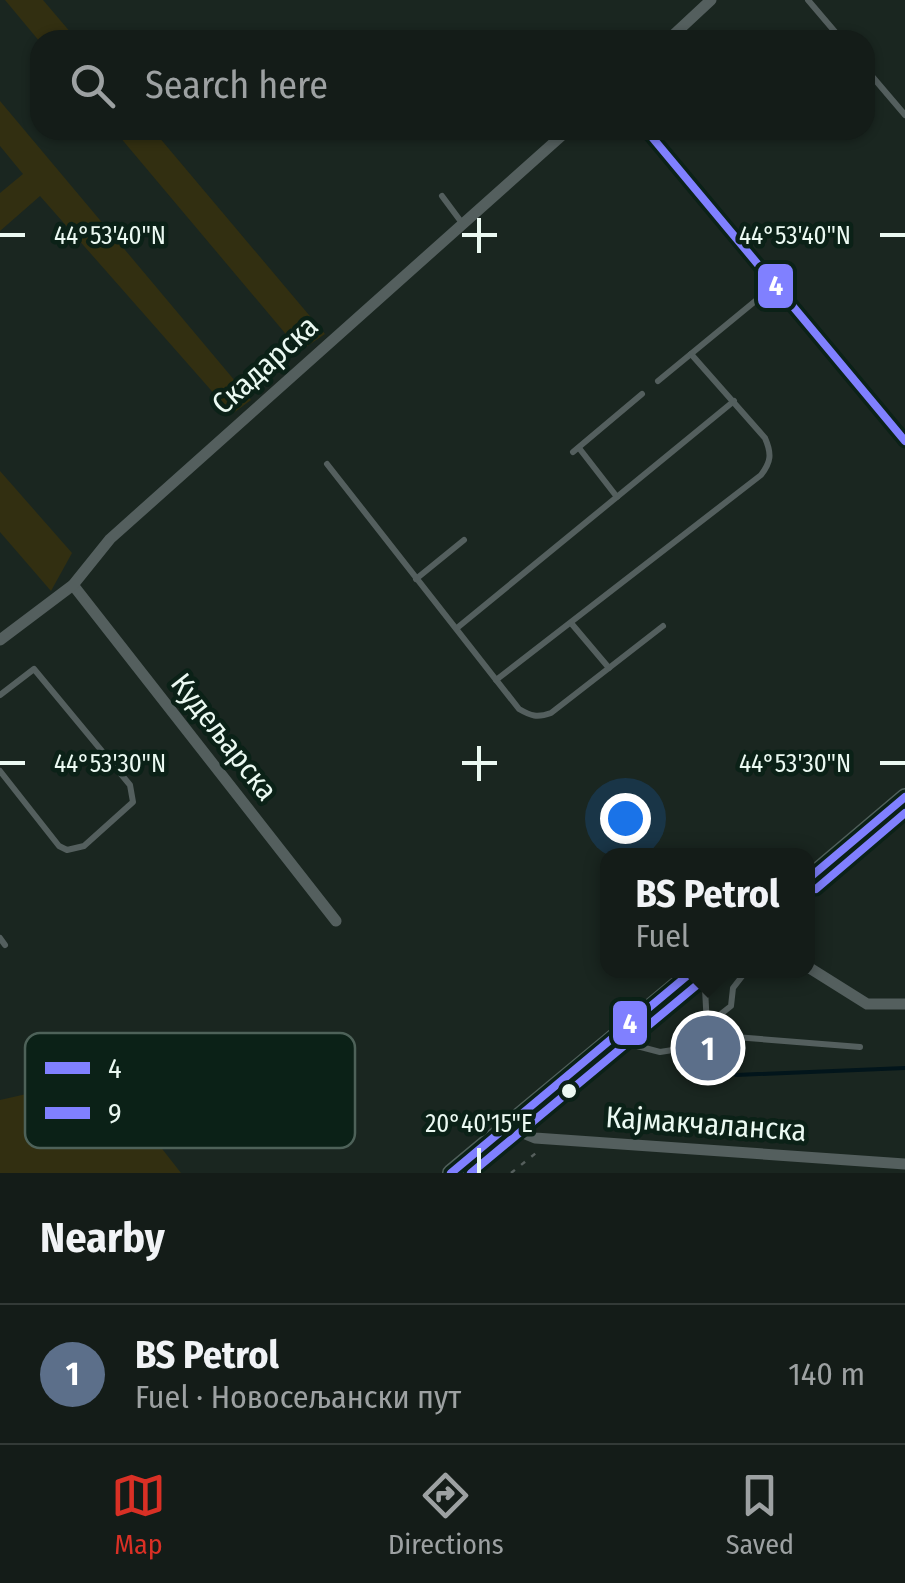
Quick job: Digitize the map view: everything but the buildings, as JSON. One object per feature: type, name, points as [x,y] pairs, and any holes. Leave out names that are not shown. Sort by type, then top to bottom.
[{"type":"main road","points":[[815,873],[905,797]]},
{"type":"main road","points":[[450,1173],[686,978]]},
{"type":"street","points":[[679,30],[711,0]]},
{"type":"street","name":"Скадарска","points":[[0,640],[73,585],[110,539],[169,480],[557,140]]},
{"type":"street","points":[[654,140],[905,442]]},
{"type":"street","name":"Кудељарска","points":[[73,585],[336,920]]},
{"type":"street","points":[[815,971],[867,1004],[905,1004]]},
{"type":"street","name":"Кајмакчаланска","points":[[506,1126],[526,1136],[554,1139],[905,1164]]},
{"type":"lane","points":[[808,0],[834,30]]},
{"type":"lane","points":[[875,80],[905,115]]},
{"type":"lane","points":[[442,196],[462,223]]},
{"type":"lane","points":[[658,381],[776,284]]},
{"type":"lane","points":[[496,680],[761,476],[771,455],[769,446],[690,354]]},
{"type":"lane","points":[[617,497],[576,450],[642,394]]},
{"type":"lane","points":[[457,628],[734,401]]},
{"type":"lane","points":[[327,464],[518,709],[540,717],[551,713],[663,626]]},
{"type":"lane","points":[[416,578],[464,540]]},
{"type":"lane","points":[[571,622],[609,668]]},
{"type":"lane","points":[[0,696],[34,669],[130,784],[133,802],[84,846],[68,850],[59,846],[0,771]]},
{"type":"lane","points":[[704,978],[707,1026]]},
{"type":"lane","points":[[707,1026],[730,1006],[733,988],[741,978]]},
{"type":"lane","points":[[707,1026],[734,1037],[860,1048]]},
{"type":"lane","points":[[612,1040],[660,1052],[679,1049]]},
{"type":"path","points":[[511,1173],[554,1139]]},
{"type":"shaded area","points":[[5,0],[43,0],[68,30],[30,30]]},
{"type":"shaded area","points":[[0,101],[251,400],[232,414],[40,196],[0,231],[0,193],[23,174],[0,146]]},
{"type":"shaded area","points":[[122,140],[161,140],[325,334],[300,351]]},
{"type":"shaded area","points":[[0,471],[72,553],[51,591],[0,532]]},
{"type":"shaded area","points":[[25,1094],[25,1148],[161,1148],[181,1173],[0,1173],[0,1100]]},
{"type":"waterway","points":[[736,1075],[905,1068]]},
{"type":"transit line","name":"4","points":[[654,140],[905,441]]},
{"type":"transit line","name":"4","points":[[815,873],[905,797]]},
{"type":"transit line","name":"9","points":[[816,889],[905,813]]},
{"type":"transit line","name":"4","points":[[451,1173],[684,978]]},
{"type":"transit line","name":"9","points":[[471,1173],[703,980]]},
{"type":"place","name":"BS Petrol","points":[[708,1048]]}]
